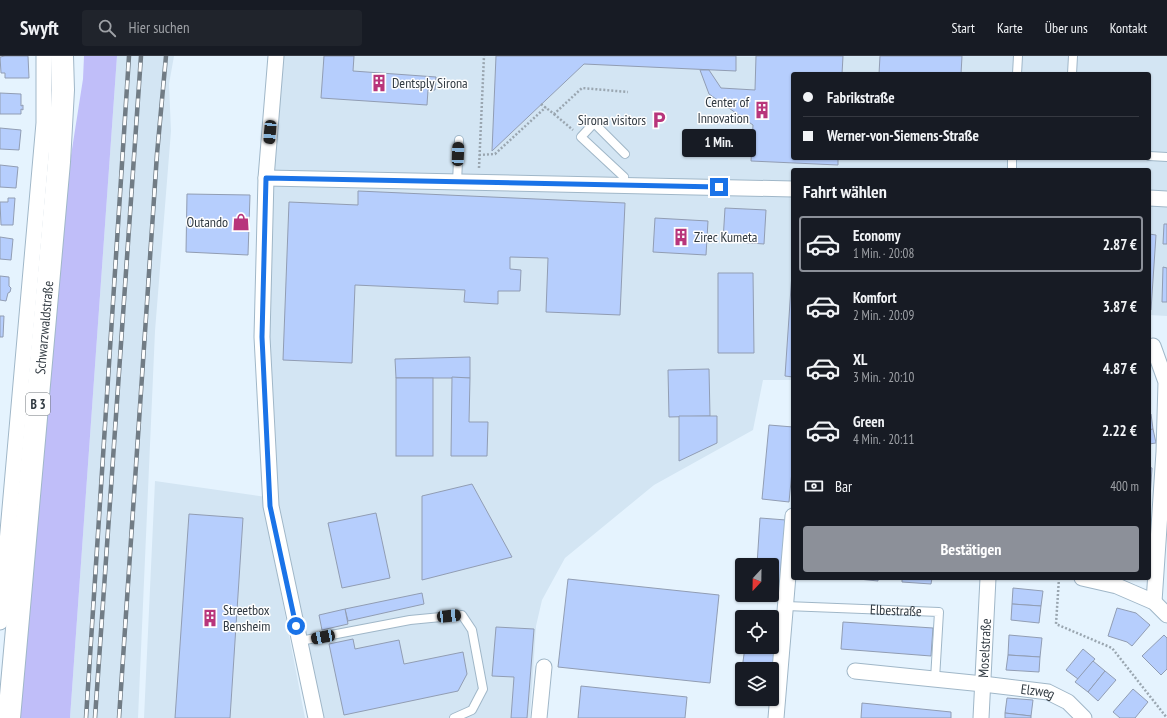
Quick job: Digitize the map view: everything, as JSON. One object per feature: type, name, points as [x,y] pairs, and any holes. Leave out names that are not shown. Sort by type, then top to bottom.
[{"type":"main road","name":"Schwarzwaldstraße","points":[[9,718],[59,162],[63,90],[62,56]]},
{"type":"street","name":"Schwarzwaldstraße","points":[[0,622],[2,576],[44,122],[44,56]]},
{"type":"street","points":[[276,56],[266,178],[262,337],[270,506],[316,718]]},
{"type":"street","points":[[266,178],[791,189]]},
{"type":"street","points":[[1151,198],[1167,199]]},
{"type":"street","points":[[1153,346],[1166,382],[1164,452],[1154,602]]},
{"type":"street","points":[[776,718],[791,542]]},
{"type":"street","name":"Moselstraße","points":[[981,718],[988,580]]},
{"type":"street","points":[[1091,580],[1117,586],[1154,602],[1167,615]]},
{"type":"street","points":[[539,718],[544,667]]},
{"type":"street","points":[[855,671],[983,684]]},
{"type":"street","name":"Elzweg","points":[[983,684],[1048,692],[1068,702],[1084,718]]},
{"type":"lane","points":[[1017,72],[1018,56]]},
{"type":"lane","points":[[1072,72],[1073,56]]},
{"type":"lane","points":[[624,177],[581,137],[594,124],[625,154]]},
{"type":"lane","points":[[457,182],[459,140]]},
{"type":"lane","points":[[1151,156],[1167,156]]},
{"type":"lane","name":"Elbestraße","points":[[786,606],[939,612],[935,679]]},
{"type":"lane","points":[[300,642],[410,620],[462,614],[472,630],[483,689],[472,710],[454,718]]},
{"type":"path","points":[[478,182],[484,56]]},
{"type":"path","points":[[554,114],[582,88],[628,92]]},
{"type":"path","points":[[541,104],[581,137]]},
{"type":"path","points":[[480,155],[495,154],[546,107]]},
{"type":"path","points":[[1059,580],[1056,624],[1112,648],[1167,718]]},
{"type":"shaded area","points":[[84,56],[117,56],[70,718],[18,718],[70,162],[83,79]]},
{"type":"shaded area","points":[[117,56],[174,56],[169,84],[171,131],[155,331],[138,718],[70,718]]},
{"type":"shaded area","points":[[282,56],[1167,56],[1167,316],[1151,315],[1151,168],[791,168],[791,380],[763,380],[753,430],[654,485],[565,558],[542,600],[536,626],[530,718],[311,718],[277,504],[263,336],[269,174]]},
{"type":"shaded area","points":[[155,481],[266,497],[272,547],[305,718],[144,718]]},
{"type":"building","points":[[28,56],[29,78],[5,78],[5,73],[1,73],[0,57]]},
{"type":"building","name":"Dentsply Sirona","points":[[324,56],[354,56],[353,71],[436,77],[435,90],[428,90],[427,105],[321,98]]},
{"type":"building","points":[[496,56],[736,56],[736,71],[584,64],[492,151]]},
{"type":"building","name":"Center of Innovation","points":[[756,56],[843,56],[842,72],[791,72],[791,160],[838,160],[838,165],[751,161],[753,125],[709,94],[700,70],[709,70],[721,88],[755,90]]},
{"type":"building","points":[[880,56],[962,56],[961,72],[879,72]]},
{"type":"building","points":[[0,93],[21,94],[21,106],[23,105],[23,110],[21,109],[21,114],[0,114]]},
{"type":"building","points":[[0,128],[21,130],[19,150],[0,149]]},
{"type":"building","points":[[0,165],[18,167],[16,188],[0,187]]},
{"type":"building","points":[[358,191],[625,203],[620,315],[546,312],[548,258],[510,257],[510,269],[521,270],[520,291],[498,291],[498,304],[464,302],[465,290],[355,285],[352,363],[283,360],[289,202],[358,205]]},
{"type":"building","points":[[187,194],[250,195],[248,255],[186,252]]},
{"type":"building","points":[[8,198],[15,198],[13,225],[1,225],[0,202],[8,202]]},
{"type":"building","points":[[725,208],[766,210],[764,244],[723,241]]},
{"type":"building","name":"Zirec Kumeta","points":[[655,218],[708,221],[706,255],[653,252]]},
{"type":"building","points":[[1164,224],[1167,224],[1167,244],[1163,244]]},
{"type":"building","points":[[1151,234],[1156,235],[1151,310]]},
{"type":"building","points":[[0,237],[13,239],[11,260],[0,259]]},
{"type":"building","points":[[1163,267],[1167,268],[1167,302],[1162,302]]},
{"type":"building","points":[[718,273],[753,273],[754,353],[718,353]]},
{"type":"building","points":[[0,276],[9,277],[9,286],[11,288],[6,301],[0,300]]},
{"type":"building","points":[[791,288],[791,377],[785,376]]},
{"type":"building","points":[[0,316],[4,316],[3,337],[0,337]]},
{"type":"building","points":[[470,357],[470,378],[396,378],[395,359]]},
{"type":"building","points":[[709,369],[710,416],[669,417],[668,370]]},
{"type":"building","points":[[452,377],[470,378],[469,422],[488,422],[487,456],[451,456]]},
{"type":"building","points":[[396,378],[433,378],[433,456],[396,456]]},
{"type":"building","points":[[1151,414],[1153,429],[1151,430]]},
{"type":"building","points":[[679,416],[717,416],[717,443],[679,461]]},
{"type":"building","points":[[769,425],[791,427],[791,482],[789,502],[762,499]]},
{"type":"building","points":[[1153,429],[1156,443],[1151,444],[1151,430]]},
{"type":"building","points":[[472,484],[512,557],[422,580],[422,496]]},
{"type":"building","points":[[376,513],[390,578],[342,588],[328,523]]},
{"type":"building","name":"Streetbox Bensheim","points":[[189,514],[243,518],[230,718],[175,718]]},
{"type":"building","points":[[760,518],[786,520],[781,592],[779,592],[779,558],[757,558]]},
{"type":"building","points":[[568,579],[719,595],[710,683],[558,667]]},
{"type":"building","points":[[902,580],[932,580],[931,584],[902,582]]},
{"type":"building","points":[[1013,588],[1043,591],[1041,606],[1012,604]]},
{"type":"building","points":[[422,593],[424,604],[348,621],[345,609]]},
{"type":"building","points":[[1012,604],[1041,606],[1039,623],[1011,620]]},
{"type":"building","points":[[1117,608],[1136,613],[1150,625],[1132,646],[1127,642],[1108,636]]},
{"type":"building","points":[[345,609],[348,624],[322,630],[319,615]]},
{"type":"building","points":[[843,622],[933,628],[931,656],[841,649]]},
{"type":"building","points":[[496,627],[534,629],[527,718],[511,718],[514,677],[492,676]]},
{"type":"building","points":[[1009,635],[1042,638],[1040,657],[1008,655]]},
{"type":"building","points":[[1164,635],[1167,638],[1167,669],[1161,675],[1142,656]]},
{"type":"building","points":[[353,639],[355,649],[399,640],[404,664],[463,652],[467,674],[458,691],[344,715],[329,644]]},
{"type":"building","points":[[1083,649],[1095,659],[1078,679],[1066,670]]},
{"type":"building","points":[[744,654],[775,654],[774,662],[743,662]]},
{"type":"building","points":[[1008,655],[1040,657],[1039,672],[1006,670]]},
{"type":"building","points":[[1093,661],[1105,671],[1088,692],[1075,682]]},
{"type":"building","points":[[1105,671],[1116,680],[1098,701],[1088,692]]},
{"type":"building","points":[[581,686],[687,697],[685,718],[578,718]]},
{"type":"building","points":[[1133,689],[1148,702],[1135,718],[1120,718],[1113,712]]},
{"type":"building","points":[[1007,698],[1033,700],[1031,716],[1005,713]]},
{"type":"building","points":[[862,703],[951,712],[951,718],[861,718]]},
{"type":"building","points":[[1005,713],[1031,716],[1031,718],[1005,718]]},
{"type":"railway","points":[[86,718],[129,56]]},
{"type":"railway","points":[[95,718],[141,56]]},
{"type":"railway","points":[[119,718],[157,154],[166,56]]},
{"type":"place","name":"Dentsply Sirona","points":[[379,83]]},
{"type":"place","name":"Center of Innovation","points":[[762,110]]},
{"type":"place","name":"Sirona visitors","points":[[659,120]]},
{"type":"place","name":"Outando","points":[[241,222]]},
{"type":"place","name":"Zirec Kumeta","points":[[681,237]]},
{"type":"place","name":"Streetbox Bensheim","points":[[210,618]]},
{"type":"route","points":[[296,626],[270,506],[262,337],[266,178],[719,187]]}]
